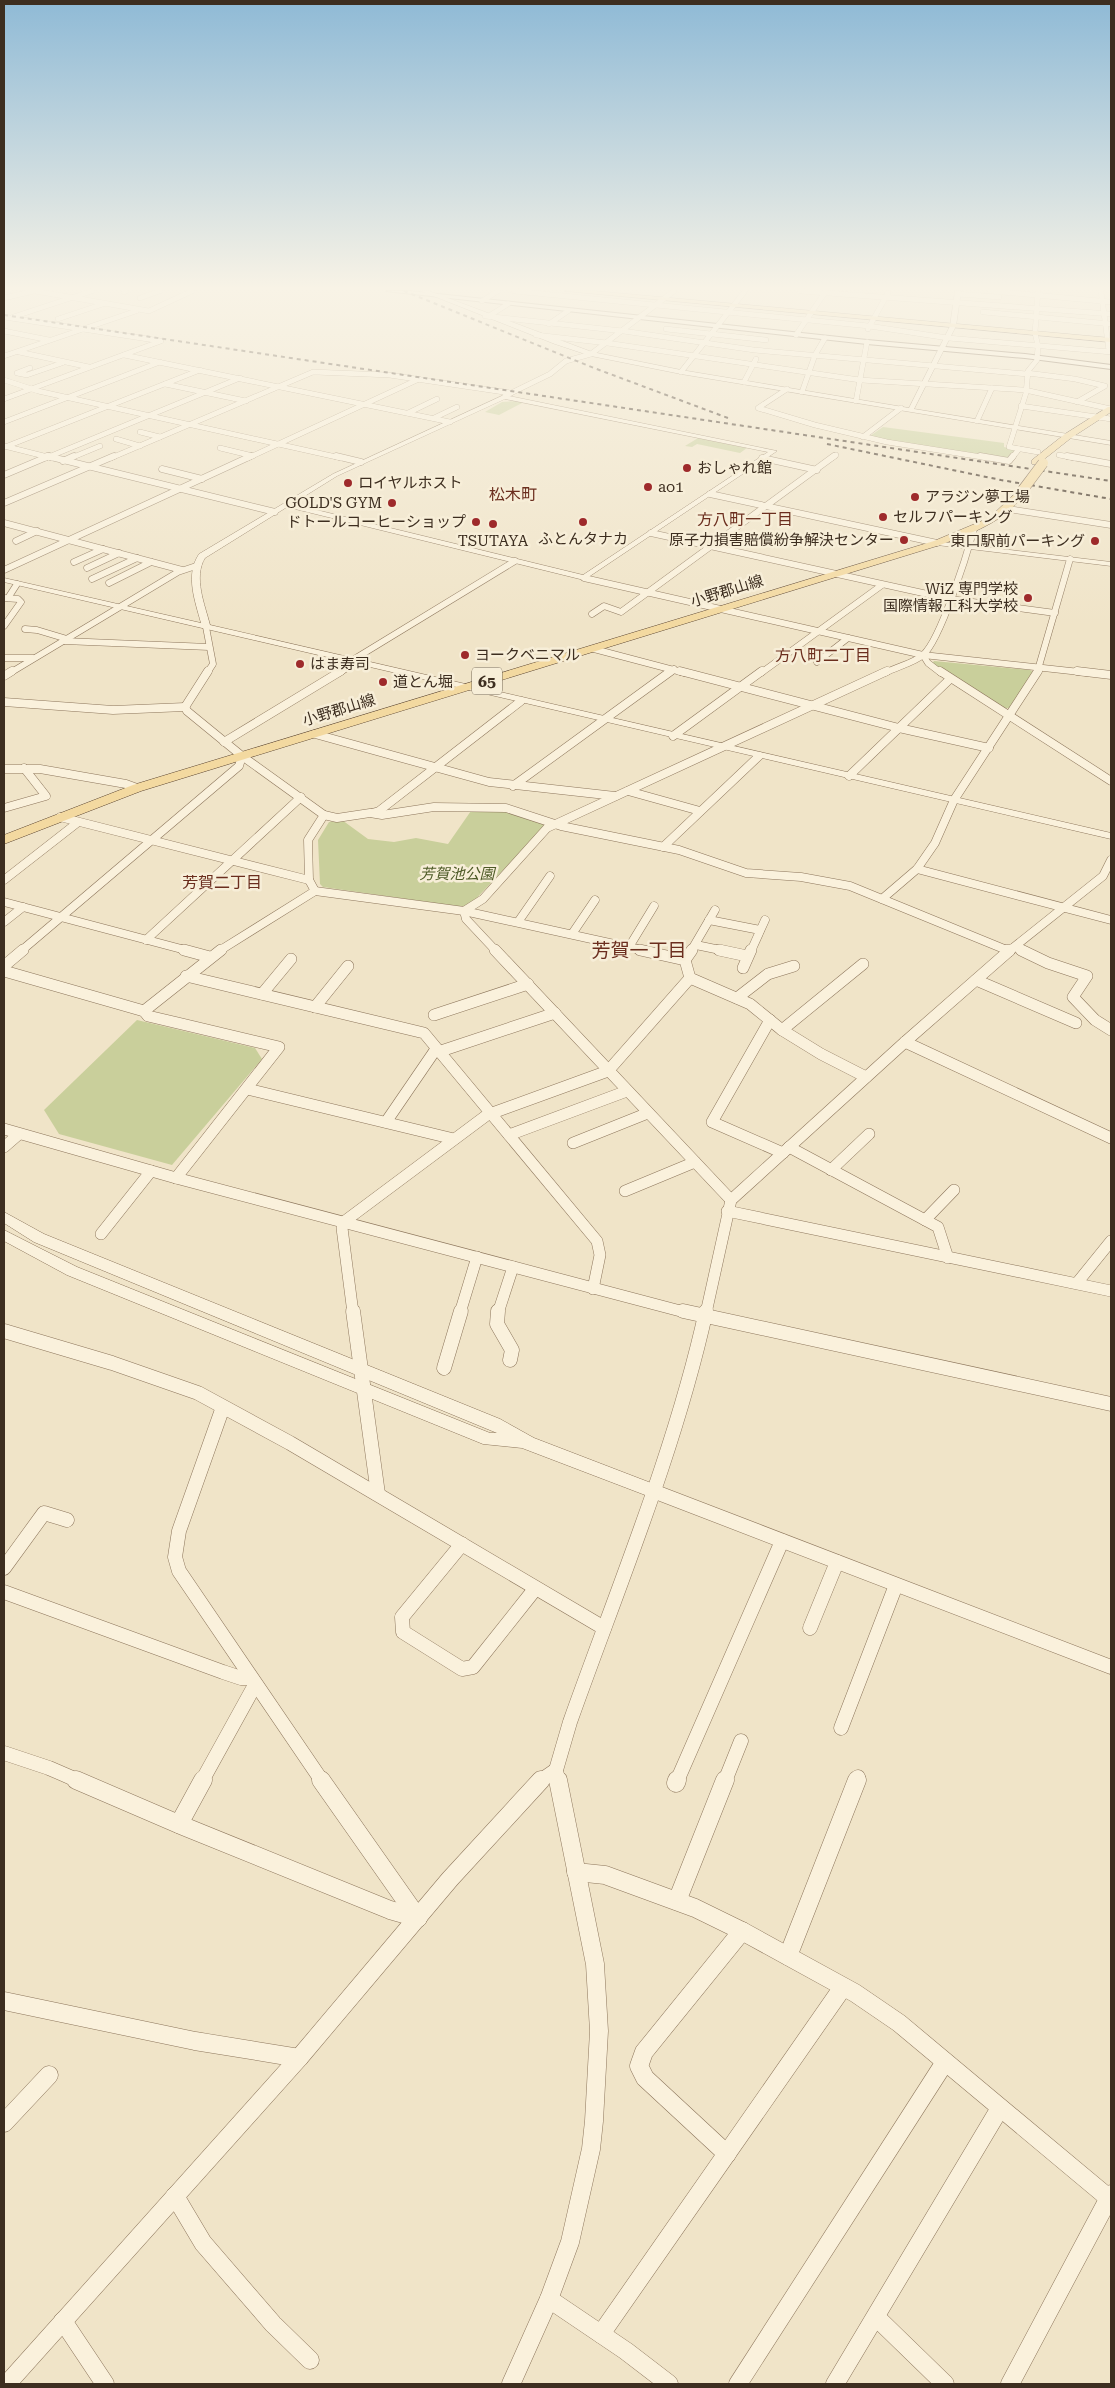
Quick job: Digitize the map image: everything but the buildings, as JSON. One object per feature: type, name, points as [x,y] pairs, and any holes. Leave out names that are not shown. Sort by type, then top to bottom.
[{"type":"main road","name":"小野郡山線","points":[[974,530],[980,522],[1015,494],[1039,463],[1068,436],[1097,416],[1111,409]]},
{"type":"main road","name":"小野郡山線","points":[[4,840],[137,788],[974,530],[993,521],[1008,509],[1015,494]]},
{"type":"street","points":[[4,422],[55,402]]},
{"type":"street","points":[[87,402],[361,462]]},
{"type":"street","points":[[4,447],[119,402]]},
{"type":"street","points":[[4,475],[181,402]]},
{"type":"street","points":[[4,503],[243,402]]},
{"type":"street","points":[[356,402],[450,422]]},
{"type":"street","points":[[4,570],[367,402]]},
{"type":"street","points":[[408,413],[431,402]]},
{"type":"street","points":[[185,707],[213,664],[195,573],[196,566],[202,556],[335,475],[491,402]]},
{"type":"street","points":[[536,402],[774,451],[584,578]]},
{"type":"street","points":[[766,402],[758,408],[815,426],[898,445],[1009,461],[1019,449]]},
{"type":"street","points":[[870,402],[1111,443]]},
{"type":"street","points":[[911,410],[915,402]]},
{"type":"street","points":[[977,421],[985,402]]},
{"type":"street","points":[[1022,402],[1009,447],[1038,452]]},
{"type":"street","points":[[1079,402],[1111,409]]},
{"type":"street","points":[[1021,406],[1111,419]]},
{"type":"street","points":[[434,418],[457,407]]},
{"type":"street","points":[[863,437],[901,408]]},
{"type":"street","points":[[140,432],[160,437]]},
{"type":"street","points":[[116,439],[140,446]]},
{"type":"street","points":[[64,461],[100,446]]},
{"type":"street","points":[[4,447],[275,512]]},
{"type":"street","points":[[220,448],[253,456]]},
{"type":"street","points":[[592,614],[604,606],[621,612],[836,455]]},
{"type":"street","points":[[1059,455],[1111,464]]},
{"type":"street","points":[[762,458],[817,470]]},
{"type":"street","points":[[162,470],[202,479]]},
{"type":"street","points":[[710,494],[936,543],[1111,564]]},
{"type":"street","points":[[287,505],[648,594],[923,655],[1111,675]]},
{"type":"street","points":[[1008,509],[1111,525]]},
{"type":"street","points":[[4,523],[182,570]]},
{"type":"street","points":[[464,911],[483,899],[547,828],[923,655],[930,648],[950,599],[970,547],[974,530]]},
{"type":"street","points":[[16,541],[37,531]]},
{"type":"street","points":[[651,533],[950,599],[1055,613]]},
{"type":"street","points":[[74,562],[103,549]]},
{"type":"street","points":[[87,568],[119,553]]},
{"type":"street","points":[[92,579],[137,558]]},
{"type":"street","points":[[882,899],[917,869],[935,843],[954,800],[1010,717],[1040,668],[1070,559]]},
{"type":"street","points":[[224,742],[515,561]]},
{"type":"street","points":[[109,583],[151,562]]},
{"type":"street","points":[[4,676],[182,570],[196,566]]},
{"type":"street","points":[[4,580],[463,688],[1111,836]]},
{"type":"street","points":[[6,598],[16,584]]},
{"type":"street","points":[[673,736],[882,585]]},
{"type":"street","points":[[4,626],[21,602],[18,599],[6,598]]},
{"type":"street","points":[[24,629],[36,630],[66,640],[209,647]]},
{"type":"street","points":[[817,662],[848,638]]},
{"type":"street","points":[[594,648],[899,728],[989,748]]},
{"type":"street","points":[[923,655],[928,663],[950,679],[1111,781]]},
{"type":"street","points":[[4,658],[34,658]]},
{"type":"street","points":[[513,786],[674,669]]},
{"type":"street","points":[[849,776],[950,679]]},
{"type":"street","points":[[185,707],[187,711],[242,756],[324,815],[337,818],[379,811],[521,701]]},
{"type":"street","points":[[4,702],[113,710],[185,707]]},
{"type":"street","points":[[315,734],[513,786],[617,796]]},
{"type":"street","points":[[4,966],[240,766],[242,756]]},
{"type":"street","points":[[662,847],[759,756]]},
{"type":"street","points":[[4,768],[49,770],[126,784],[137,788]]},
{"type":"street","points":[[4,808],[46,796],[24,768]]},
{"type":"street","points":[[628,791],[700,811]]},
{"type":"street","points":[[146,940],[301,798]]},
{"type":"street","points":[[370,814],[382,815],[434,806],[498,807],[516,810],[556,824],[696,854],[746,873],[801,878],[850,886],[1048,963],[1088,976],[1073,997],[1091,1017],[1102,1026],[1111,1030]]},
{"type":"street","points":[[315,891],[309,880],[308,840],[324,815]]},
{"type":"street","points":[[60,817],[77,823],[309,880]]},
{"type":"street","points":[[4,880],[77,823]]},
{"type":"street","points":[[512,2384],[549,2299],[570,2242],[591,2149],[596,2087],[599,2031],[595,1964],[556,1770],[570,1722],[653,1490],[694,1366],[729,1206],[786,1150],[905,1042],[1012,949],[1064,909],[1102,876],[1111,860]]},
{"type":"street","points":[[917,869],[1111,920]]},
{"type":"street","points":[[518,922],[550,876]]},
{"type":"street","points":[[144,1011],[210,957],[315,891],[464,911],[685,960]]},
{"type":"street","points":[[572,934],[595,900]]},
{"type":"street","points":[[4,902],[210,957]]},
{"type":"street","points":[[629,947],[654,906]]},
{"type":"street","points":[[4,922],[22,907]]},
{"type":"street","points":[[685,960],[696,945],[715,910]]},
{"type":"street","points":[[464,911],[466,920],[695,1162],[729,1206],[948,1258],[1111,1291]]},
{"type":"street","points":[[709,920],[760,930]]},
{"type":"street","points":[[742,968],[765,920]]},
{"type":"street","points":[[696,945],[747,956]]},
{"type":"street","points":[[262,994],[291,959]]},
{"type":"street","points":[[685,960],[690,978]]},
{"type":"street","points":[[782,1030],[863,964]]},
{"type":"street","points":[[316,1007],[348,966]]},
{"type":"street","points":[[737,998],[768,974],[794,966]]},
{"type":"street","points":[[4,971],[144,1011],[148,1016],[279,1047],[176,1178]]},
{"type":"street","points":[[186,976],[424,1033],[597,1241],[600,1255],[593,1289]]},
{"type":"street","points":[[690,978],[750,1004],[782,1030],[821,1054],[866,1077]]},
{"type":"street","points":[[378,1494],[342,1228],[345,1221],[491,1113],[608,1071],[690,978]]},
{"type":"street","points":[[976,980],[1076,1023]]},
{"type":"street","points":[[434,1015],[528,984]]},
{"type":"street","points":[[386,1122],[438,1050],[555,1013]]},
{"type":"street","points":[[770,1020],[712,1122],[786,1150],[831,1170],[938,1227],[948,1258]]},
{"type":"street","points":[[905,1042],[1111,1138]]},
{"type":"street","points":[[247,1089],[454,1139]]},
{"type":"street","points":[[509,1135],[627,1091]]},
{"type":"street","points":[[573,1142],[648,1113]]},
{"type":"street","points":[[4,1129],[176,1178],[345,1221],[593,1289],[706,1317],[1111,1404]]},
{"type":"street","points":[[4,1147],[18,1134]]},
{"type":"street","points":[[831,1170],[870,1134]]},
{"type":"street","points":[[625,1191],[695,1162]]},
{"type":"street","points":[[101,1234],[151,1171]]},
{"type":"street","points":[[925,1220],[954,1190]]},
{"type":"street","points":[[4,1217],[48,1242],[494,1424],[528,1444],[653,1490],[1111,1667]]},
{"type":"street","points":[[4,1235],[72,1271],[363,1386],[489,1439],[528,1444]]},
{"type":"street","points":[[1077,1283],[1111,1241]]},
{"type":"street","points":[[444,1368],[477,1258]]},
{"type":"street","points":[[510,1360],[512,1350],[497,1324],[498,1309],[512,1267]]},
{"type":"street","points":[[4,1332],[120,1366],[198,1393],[378,1494],[535,1589],[604,1628]]},
{"type":"street","points":[[223,1407],[179,1531],[174,1557],[180,1570],[253,1681],[418,1918]]},
{"type":"street","points":[[4,1568],[44,1513],[67,1520]]},
{"type":"street","points":[[676,1783],[782,1541]]},
{"type":"street","points":[[462,1544],[402,1618],[403,1632],[462,1669],[473,1667],[535,1589]]},
{"type":"street","points":[[810,1628],[837,1562]]},
{"type":"street","points":[[841,1728],[896,1585]]},
{"type":"street","points":[[4,1592],[223,1672],[253,1681]]},
{"type":"street","points":[[180,1824],[253,1681]]},
{"type":"street","points":[[677,1901],[741,1741]]},
{"type":"street","points":[[4,1753],[49,1768],[390,1910],[418,1918]]},
{"type":"street","points":[[8,2384],[299,2058],[513,1808],[544,1777],[556,1770]]},
{"type":"street","points":[[788,1956],[858,1777]]},
{"type":"street","points":[[576,1872],[605,1875],[677,1901],[742,1931],[843,1987],[889,2016],[1111,2197],[1010,2384]]},
{"type":"street","points":[[727,2154],[645,2078],[639,2066],[644,2052],[742,1931]]},
{"type":"street","points":[[601,2334],[843,1987]]},
{"type":"street","points":[[4,2001],[195,2041],[299,2058]]},
{"type":"street","points":[[738,2384],[945,2062]]},
{"type":"street","points":[[4,2123],[49,2075]]},
{"type":"street","points":[[835,2384],[1000,2108]]},
{"type":"street","points":[[175,2196],[203,2243],[273,2324],[310,2360]]},
{"type":"street","points":[[549,2299],[669,2384]]},
{"type":"street","points":[[876,2317],[945,2384]]},
{"type":"street","points":[[64,2321],[105,2384]]},
{"type":"green space","points":[[501,402],[523,402],[499,415],[485,412]]},
{"type":"green space","points":[[883,427],[1004,443],[1004,447],[1017,450],[1007,461],[899,444],[870,436]]},
{"type":"green space","points":[[698,438],[747,448],[740,453],[697,444],[692,447],[685,446]]},
{"type":"green space","points":[[934,661],[1030,670],[1033,672],[1009,708],[1004,708],[932,664]]},
{"type":"green space","name":"芳賀池公園","points":[[492,807],[548,823],[470,905],[462,907],[323,887],[320,884],[318,840],[329,822],[342,820],[368,839],[394,842],[416,838],[448,844],[473,808]]},
{"type":"green space","points":[[137,1020],[255,1048],[262,1059],[172,1165],[59,1134],[44,1110]]},
{"type":"railway","points":[[587,402],[1111,481]]},
{"type":"railway","points":[[686,402],[728,418]]},
{"type":"railway","points":[[827,444],[1001,480],[1111,499]]},
{"type":"place","name":"おしゃれ館","points":[[687,468]]},
{"type":"place","name":"ロイヤルホスト","points":[[348,483]]},
{"type":"place","name":"ao1","points":[[648,487]]},
{"type":"place","name":"アラジン夢工場","points":[[915,497]]},
{"type":"place","name":"GOLD'S GYM","points":[[392,503]]},
{"type":"place","name":"セルフパーキング","points":[[883,517]]},
{"type":"place","name":"ドトールコーヒーショップ","points":[[476,522]]},
{"type":"place","name":"ふとんタナカ","points":[[583,522]]},
{"type":"place","name":"TSUTAYA","points":[[493,524]]},
{"type":"place","name":"原子力損害賠償紛争解決センター","points":[[904,540]]},
{"type":"place","name":"東口駅前パーキング","points":[[1095,541]]},
{"type":"place","name":"WiZ 専門学校 国際情報工科大学校","points":[[1028,598]]},
{"type":"place","name":"ヨークベニマル","points":[[465,655]]},
{"type":"place","name":"はま寿司","points":[[300,664]]},
{"type":"place","name":"道とん堀","points":[[383,682]]},
{"type":"district","name":"松木町","points":[[513,494]]},
{"type":"district","name":"方八町一丁目","points":[[745,519]]},
{"type":"district","name":"方八町二丁目","points":[[823,655]]},
{"type":"district","name":"芳賀二丁目","points":[[222,882]]},
{"type":"district","name":"芳賀一丁目","points":[[639,950]]}]
